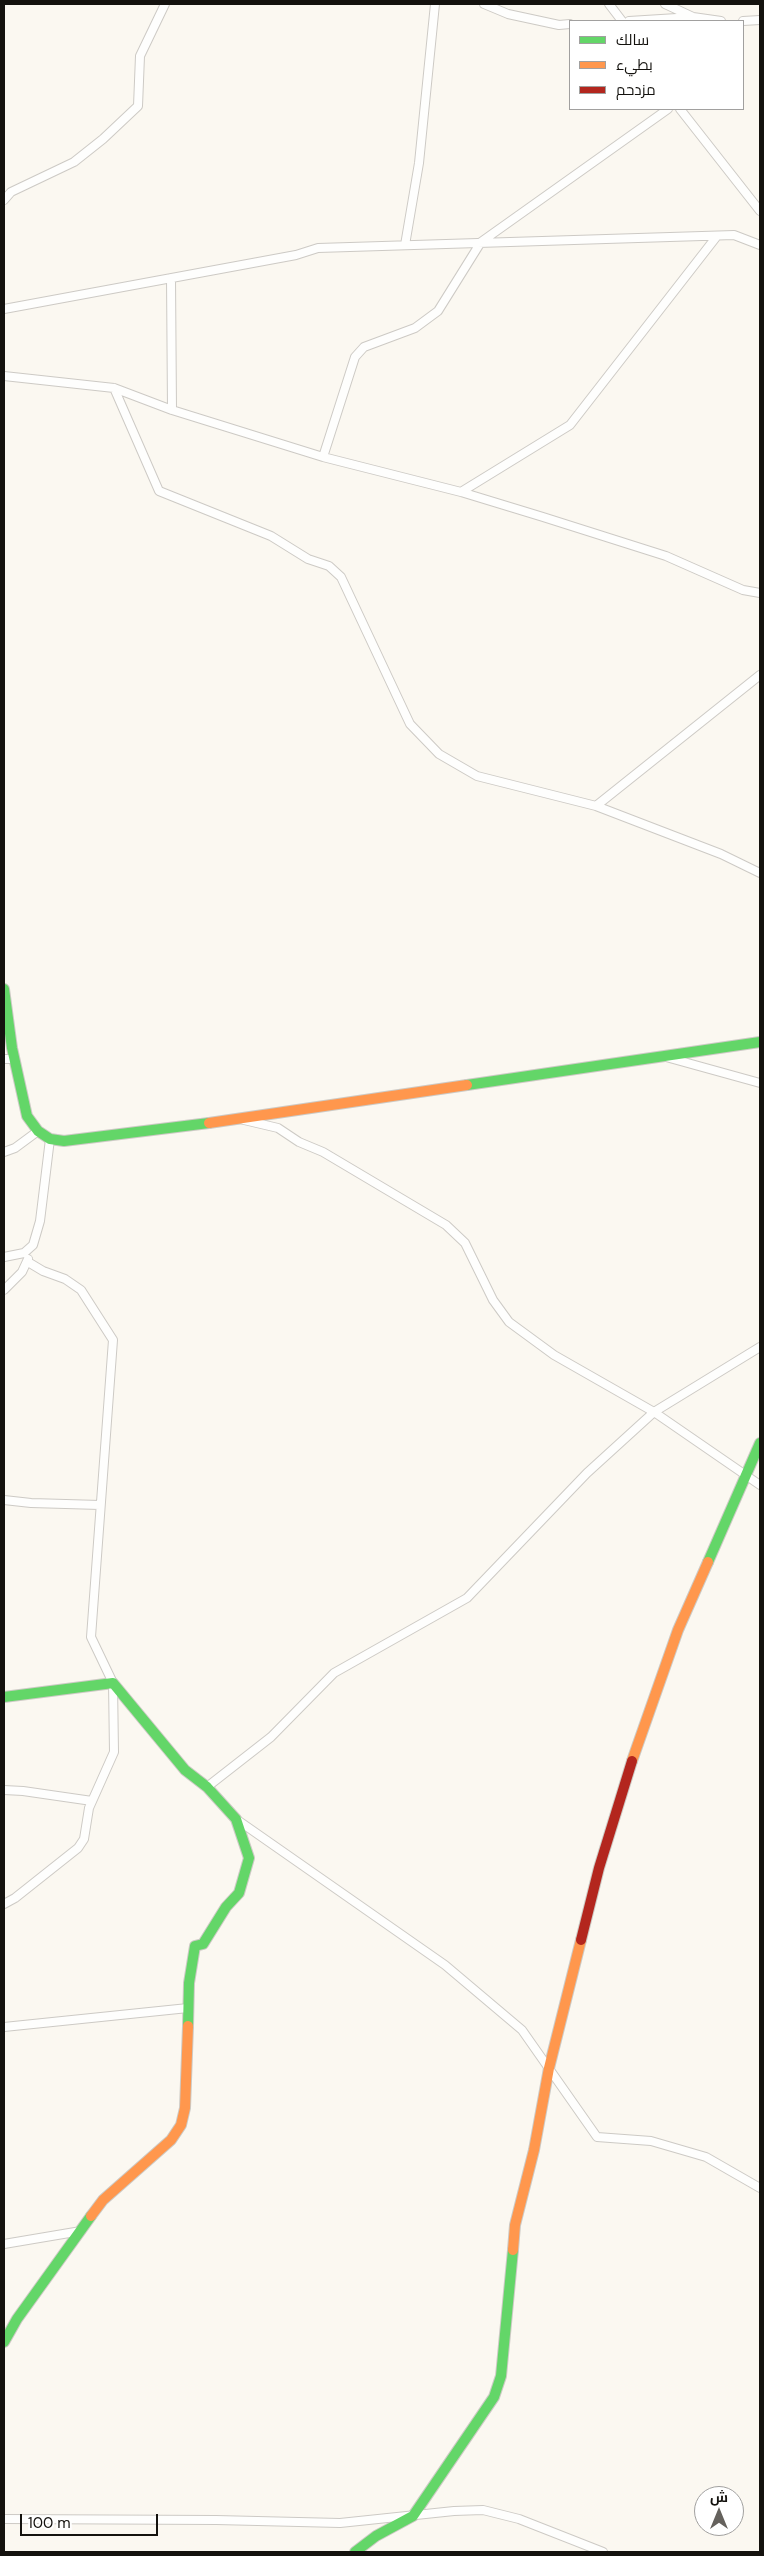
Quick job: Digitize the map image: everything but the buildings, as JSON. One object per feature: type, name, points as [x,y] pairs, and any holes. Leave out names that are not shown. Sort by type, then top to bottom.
[{"type":"street","points":[[4,200],[10,192],[74,162],[103,139],[138,106],[140,56],[165,4]]},
{"type":"street","points":[[405,245],[419,163],[435,4]]},
{"type":"street","points":[[484,4],[508,14],[559,25],[569,24]]},
{"type":"street","points":[[609,4],[621,20]]},
{"type":"street","points":[[664,4],[693,17]]},
{"type":"street","points":[[645,20],[693,17],[714,20]]},
{"type":"street","points":[[744,21],[760,20]]},
{"type":"street","points":[[323,457],[355,357],[364,348],[415,328],[438,311],[481,242],[667,110]]},
{"type":"street","points":[[681,110],[760,211]]},
{"type":"street","points":[[461,492],[570,425],[716,236]]},
{"type":"street","points":[[4,309],[296,255],[318,248],[716,236],[734,236],[760,245]]},
{"type":"street","points":[[171,278],[172,410]]},
{"type":"street","points":[[4,376],[114,388],[172,410],[323,457],[461,492],[666,556],[743,590],[760,593]]},
{"type":"street","points":[[114,388],[159,491],[271,536],[308,559],[329,566],[341,577],[410,724],[439,754],[477,776],[596,806],[721,854],[760,873]]},
{"type":"street","points":[[596,806],[760,675]]},
{"type":"street","points":[[4,989],[15,1059],[27,1116],[38,1131],[50,1138],[64,1141],[240,1119],[760,1042]]},
{"type":"street","points":[[662,1056],[760,1083]]},
{"type":"street","points":[[4,1059],[15,1059]]},
{"type":"street","points":[[240,1119],[278,1128],[299,1142],[323,1152],[446,1224],[465,1243],[493,1300],[509,1322],[554,1355],[654,1412],[746,1477],[760,1484]]},
{"type":"street","points":[[4,1152],[15,1148],[38,1131]]},
{"type":"street","points":[[4,1290],[22,1272],[28,1262],[40,1221],[50,1138]]},
{"type":"street","points":[[4,1257],[30,1250]]},
{"type":"street","points":[[28,1262],[43,1271],[65,1279],[81,1290],[113,1340],[91,1637],[112,1683],[185,1770],[207,1787],[236,1820],[445,1965],[522,2030],[597,2137],[651,2141],[706,2157],[760,2188]]},
{"type":"street","points":[[207,1787],[272,1737],[334,1673],[467,1598],[587,1473],[654,1412],[760,1347]]},
{"type":"street","points":[[356,2552],[376,2536],[413,2516],[494,2398],[502,2376],[515,2225],[534,2150],[549,2068],[599,1868],[619,1798],[678,1630],[760,1443]]},
{"type":"street","points":[[4,1500],[100,1505]]},
{"type":"street","points":[[4,1697],[112,1683]]},
{"type":"street","points":[[4,1904],[15,1898],[78,1848],[84,1839],[92,1801],[113,1758],[112,1683]]},
{"type":"street","points":[[4,1790],[92,1801]]},
{"type":"street","points":[[4,2342],[17,2319],[103,2200],[171,2140],[182,2125],[190,1966],[195,1946],[203,1944],[226,1907],[239,1893],[249,1858],[236,1820]]},
{"type":"street","points":[[4,2027],[188,2008]]},
{"type":"street","points":[[4,2244],[81,2230]]},
{"type":"street","points":[[4,2519],[216,2520],[340,2523],[454,2511],[483,2510],[519,2519],[603,2552]]},
{"type":"traffic: fast","points":[[4,989],[12,1048],[27,1116],[38,1131],[50,1139],[64,1141],[209,1123]]},
{"type":"traffic: fast","points":[[467,1085],[760,1042]]},
{"type":"traffic: fast","points":[[708,1562],[760,1443]]},
{"type":"traffic: fast","points":[[4,1697],[113,1683],[185,1770],[207,1787],[236,1819],[249,1858],[239,1893],[226,1907],[203,1944],[195,1946],[189,1983],[188,2026]]},
{"type":"traffic: fast","points":[[4,2342],[17,2319],[91,2216]]},
{"type":"traffic: fast","points":[[355,2552],[376,2536],[413,2516],[494,2397],[501,2376],[513,2250]]},
{"type":"traffic: slow","points":[[209,1123],[467,1085]]},
{"type":"traffic: slow","points":[[632,1761],[678,1630],[708,1562]]},
{"type":"traffic: slow","points":[[513,2250],[515,2225],[534,2150],[549,2068],[581,1940]]},
{"type":"traffic: slow","points":[[91,2216],[103,2200],[171,2140],[181,2125],[185,2108],[188,2026]]},
{"type":"traffic: jam","points":[[581,1940],[599,1868],[632,1761]]}]
